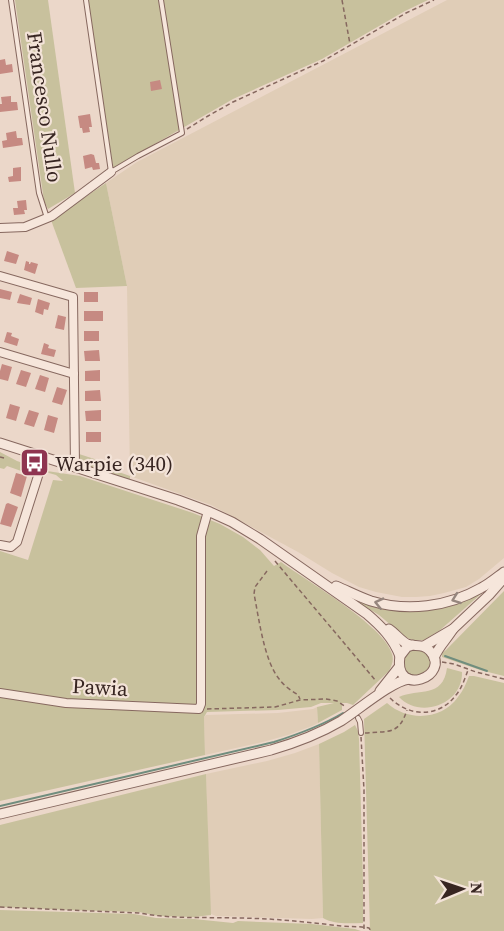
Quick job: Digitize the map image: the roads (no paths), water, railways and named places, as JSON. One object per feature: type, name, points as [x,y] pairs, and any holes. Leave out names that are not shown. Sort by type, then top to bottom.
[{"type":"street","points":[[0,228],[25,226],[47,218],[111,172]]},
{"type":"street","points":[[0,276],[73,297],[75,467]]},
{"type":"street","points":[[0,352],[74,375]]},
{"type":"street","points":[[0,443],[207,511],[232,522],[260,539],[402,640],[413,645],[424,646],[437,660]]},
{"type":"street","points":[[0,545],[11,547],[16,542],[39,473]]},
{"type":"street","name":"Pawia","points":[[0,693],[66,703],[199,709],[201,704],[201,536],[207,511]]},
{"type":"street","points":[[317,579],[372,602],[418,607],[458,599],[482,588],[504,572]]},
{"type":"street","points":[[424,646],[453,629],[504,578]]},
{"type":"street","points":[[0,814],[271,750],[307,738],[356,715],[375,697],[399,668],[400,656],[391,638],[379,624]]},
{"type":"street","points":[[399,668],[409,679],[416,681],[428,676],[437,660],[438,650],[453,629]]},
{"type":"street","points":[[400,656],[407,647],[413,645]]},
{"type":"street","points":[[375,697],[401,681],[409,679]]},
{"type":"lane","name":"Francesco Nullo","points":[[11,0],[39,193],[47,218]]},
{"type":"lane","points":[[86,0],[111,172],[182,133],[161,0]]},
{"type":"lane","points":[[356,715],[361,733]]},
{"type":"waterway","points":[[445,656],[487,671]]},
{"type":"waterway","points":[[0,806],[274,742],[310,729],[343,713]]},
{"type":"place","name":"Warpie (340)","points":[[34,463]]}]
